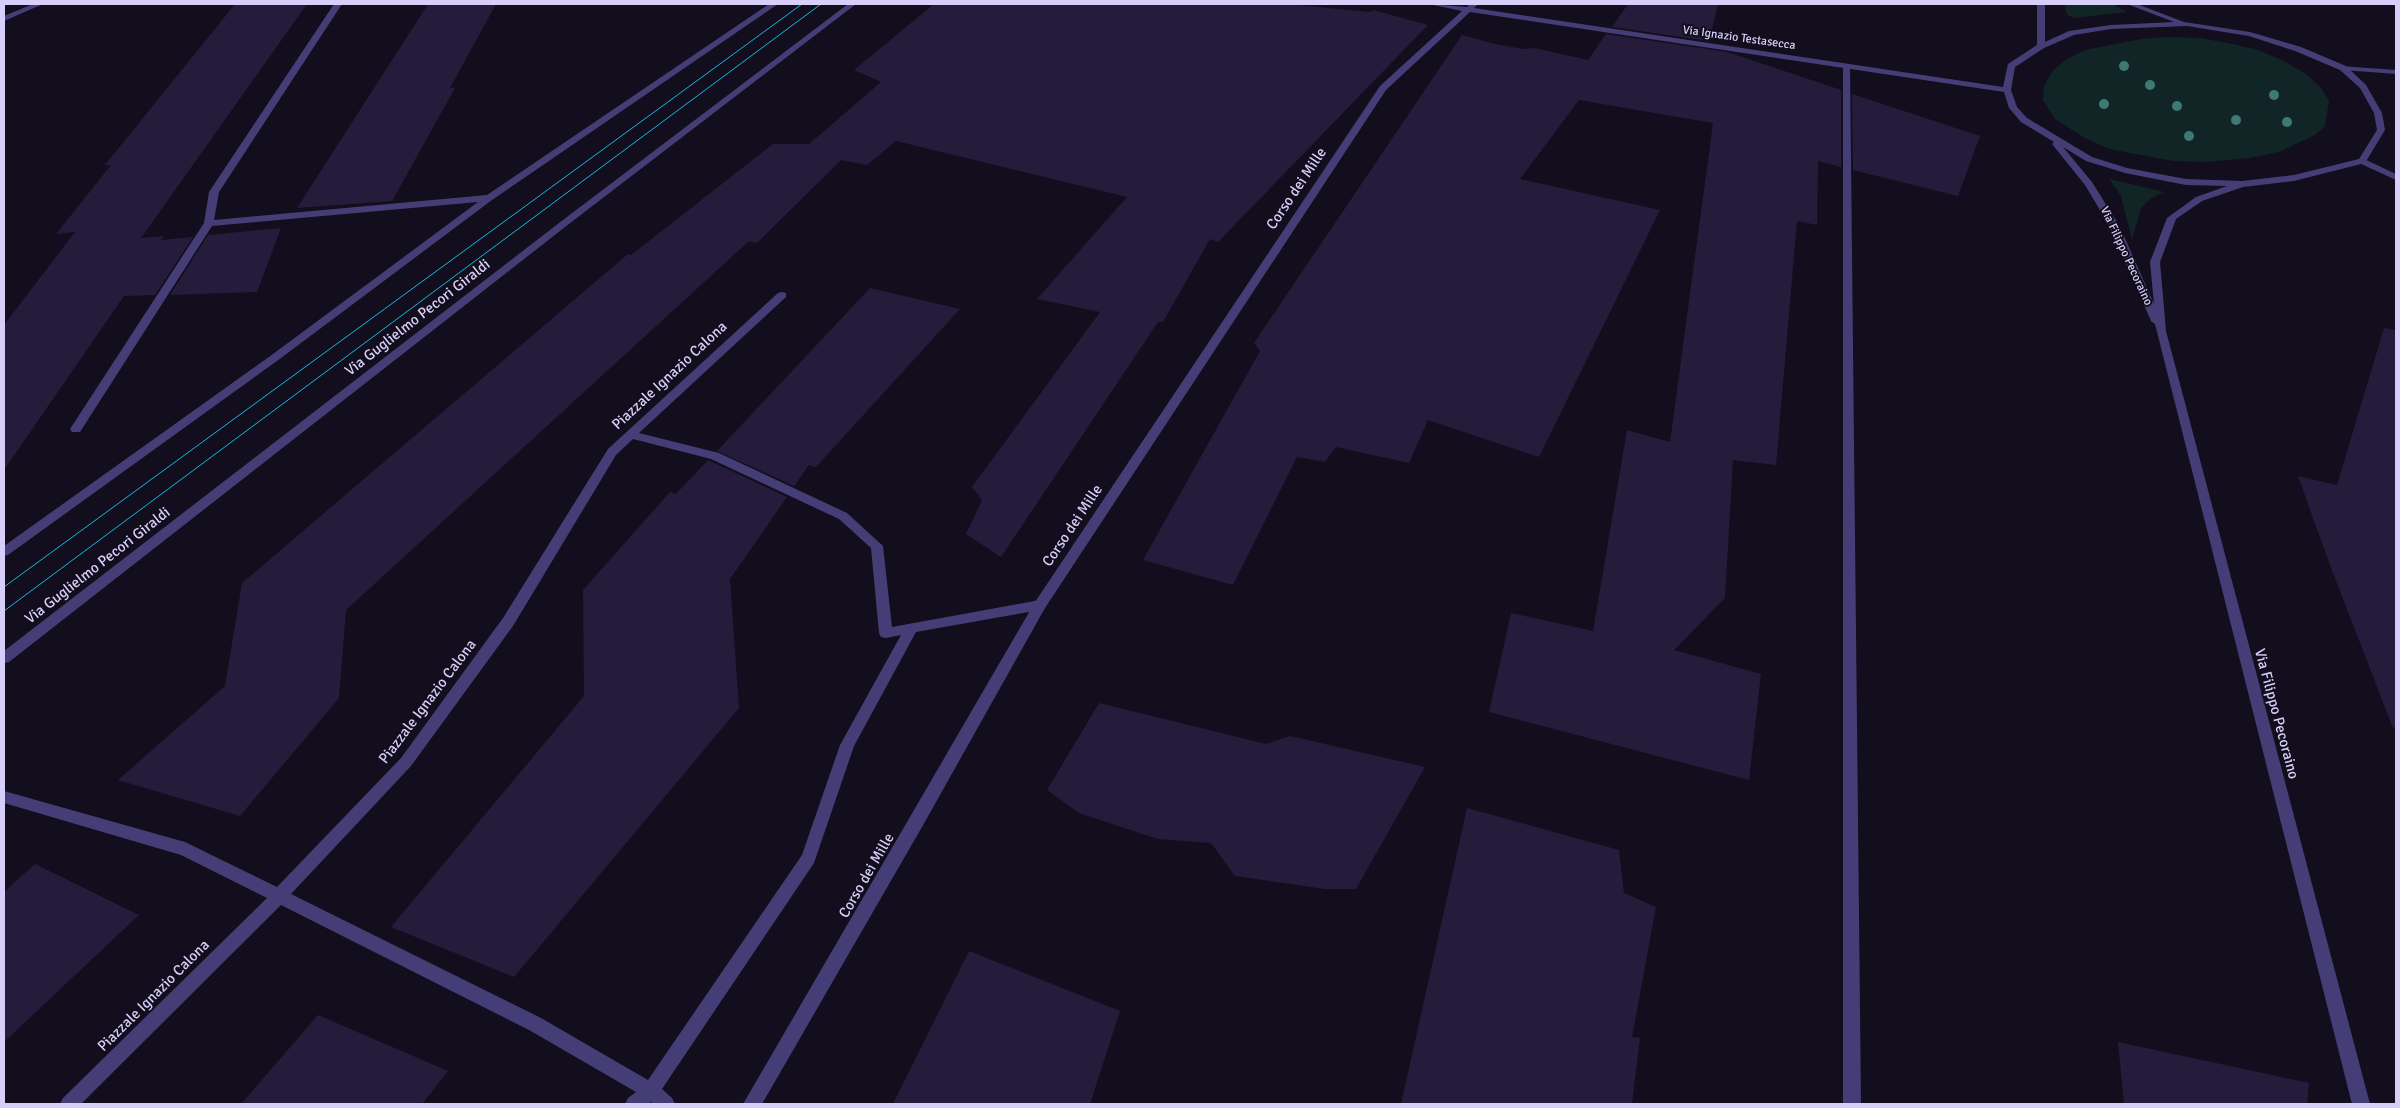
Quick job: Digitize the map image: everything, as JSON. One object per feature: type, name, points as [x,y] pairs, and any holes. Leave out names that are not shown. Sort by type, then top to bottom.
[{"type":"street","points":[[4,19],[39,4]]},
{"type":"street","points":[[76,428],[209,223],[214,192],[338,4]]},
{"type":"street","points":[[4,552],[278,356],[489,198],[774,4]]},
{"type":"street","name":"Via Guglielmo Pecori Giraldi","points":[[4,658],[562,225],[852,4]]},
{"type":"street","name":"Via Ignazio Testasecca","points":[[1434,4],[1471,6],[2007,90]]},
{"type":"street","points":[[2041,4],[2041,46]]},
{"type":"street","points":[[2131,4],[2187,24],[2250,34],[2298,49],[2343,68],[2396,72]]},
{"type":"street","name":"Corso dei Mille","points":[[752,1104],[917,822],[1040,605],[1384,88],[1471,6]]},
{"type":"street","points":[[2187,24],[2112,27],[2072,33],[2041,46],[2012,66],[2007,90],[2013,108],[2024,120],[2089,159],[2125,170],[2186,182],[2242,184],[2294,178],[2362,161],[2396,177]]},
{"type":"street","points":[[1846,64],[1852,1104]]},
{"type":"street","points":[[2343,68],[2363,87],[2378,113],[2380,130],[2362,161]]},
{"type":"street","name":"Via Filippo Pecoraino","points":[[2049,136],[2089,184],[2110,220],[2161,331]]},
{"type":"street","name":"Via Filippo Pecoraino","points":[[2242,184],[2199,199],[2172,218],[2155,262],[2161,331],[2361,1104]]},
{"type":"street","points":[[209,223],[489,198]]},
{"type":"street","name":"Piazzale Ignazio Calona","points":[[69,1104],[279,896],[406,762],[508,622],[612,452],[782,295]]},
{"type":"street","points":[[631,435],[715,456],[780,484],[843,516],[877,546],[886,632],[1040,605]]},
{"type":"street","points":[[634,1104],[651,1090],[809,858],[847,745],[912,628]]},
{"type":"street","points":[[4,797],[185,849],[535,1024],[651,1090],[666,1104]]},
{"type":"green space","points":[[2064,4],[2113,4],[2127,12],[2075,18],[2067,15]]},
{"type":"green space","points":[[2167,37],[2200,38],[2228,43],[2258,50],[2284,61],[2306,74],[2321,88],[2329,101],[2325,126],[2315,135],[2279,152],[2250,158],[2206,162],[2173,161],[2109,149],[2083,137],[2055,119],[2043,100],[2044,86],[2052,72],[2065,60],[2085,50],[2141,39]]},
{"type":"green space","points":[[2109,179],[2164,192],[2151,198],[2141,208],[2132,240],[2121,196]]},
{"type":"building","points":[[235,4],[307,4],[141,238],[164,236],[161,240],[193,237],[155,295],[124,296],[4,470],[4,325],[75,232],[56,234],[111,165],[105,165]]},
{"type":"building","points":[[428,4],[496,4],[450,88],[455,88],[392,201],[297,208]]},
{"type":"building","points":[[934,4],[1286,4],[1370,12],[1373,10],[1428,25],[1218,242],[1210,239],[1163,322],[1158,322],[1001,557],[966,534],[982,500],[972,487],[1100,312],[1037,299],[1127,197],[896,141],[867,165],[841,160],[757,243],[749,241],[346,610],[339,698],[240,816],[118,780],[225,686],[242,583],[628,254],[631,255],[773,144],[809,144],[881,82],[854,70]]},
{"type":"building","points":[[1628,4],[1718,4],[1709,41],[1612,27]]},
{"type":"building","points":[[1606,34],[1727,52],[1841,90],[1841,167],[1818,161],[1817,225],[1797,221],[1776,465],[1733,460],[1725,598],[1674,650],[1761,674],[1749,780],[1489,712],[1511,613],[1593,631],[1627,430],[1670,442],[1713,123],[1579,100],[1520,179],[1660,210],[1539,457],[1428,420],[1409,463],[1336,447],[1325,462],[1297,457],[1233,585],[1143,560],[1260,351],[1254,343],[1462,35],[1495,44],[1523,49],[1534,48],[1588,60]]},
{"type":"building","points":[[1852,94],[1980,136],[1958,196],[1853,170]]},
{"type":"building","points":[[281,228],[257,292],[170,295],[208,235]]},
{"type":"building","points":[[870,288],[960,309],[816,467],[809,465],[794,486],[717,451]]},
{"type":"building","points":[[2384,328],[2396,330],[2396,727],[2393,728],[2331,568],[2298,476],[2337,485]]},
{"type":"building","points":[[708,460],[787,497],[730,579],[739,708],[514,977],[391,927],[584,696],[583,590],[670,492],[676,494]]},
{"type":"building","points":[[1099,703],[1266,744],[1290,736],[1425,767],[1356,889],[1325,889],[1235,876],[1211,843],[1158,839],[1079,813],[1047,790]]},
{"type":"building","points":[[1467,808],[1619,850],[1624,893],[1656,907],[1632,1037],[1640,1038],[1632,1104],[1401,1104]]},
{"type":"building","points":[[35,864],[139,915],[4,1042],[4,892]]},
{"type":"building","points":[[969,951],[1120,1011],[1090,1104],[893,1104]]},
{"type":"building","points":[[318,1015],[448,1071],[422,1104],[241,1104]]},
{"type":"building","points":[[2118,1042],[2309,1083],[2307,1104],[2124,1104]]},
{"type":"tram line","points":[[4,587],[802,4]]},
{"type":"tram line","points":[[4,611],[821,4]]}]
